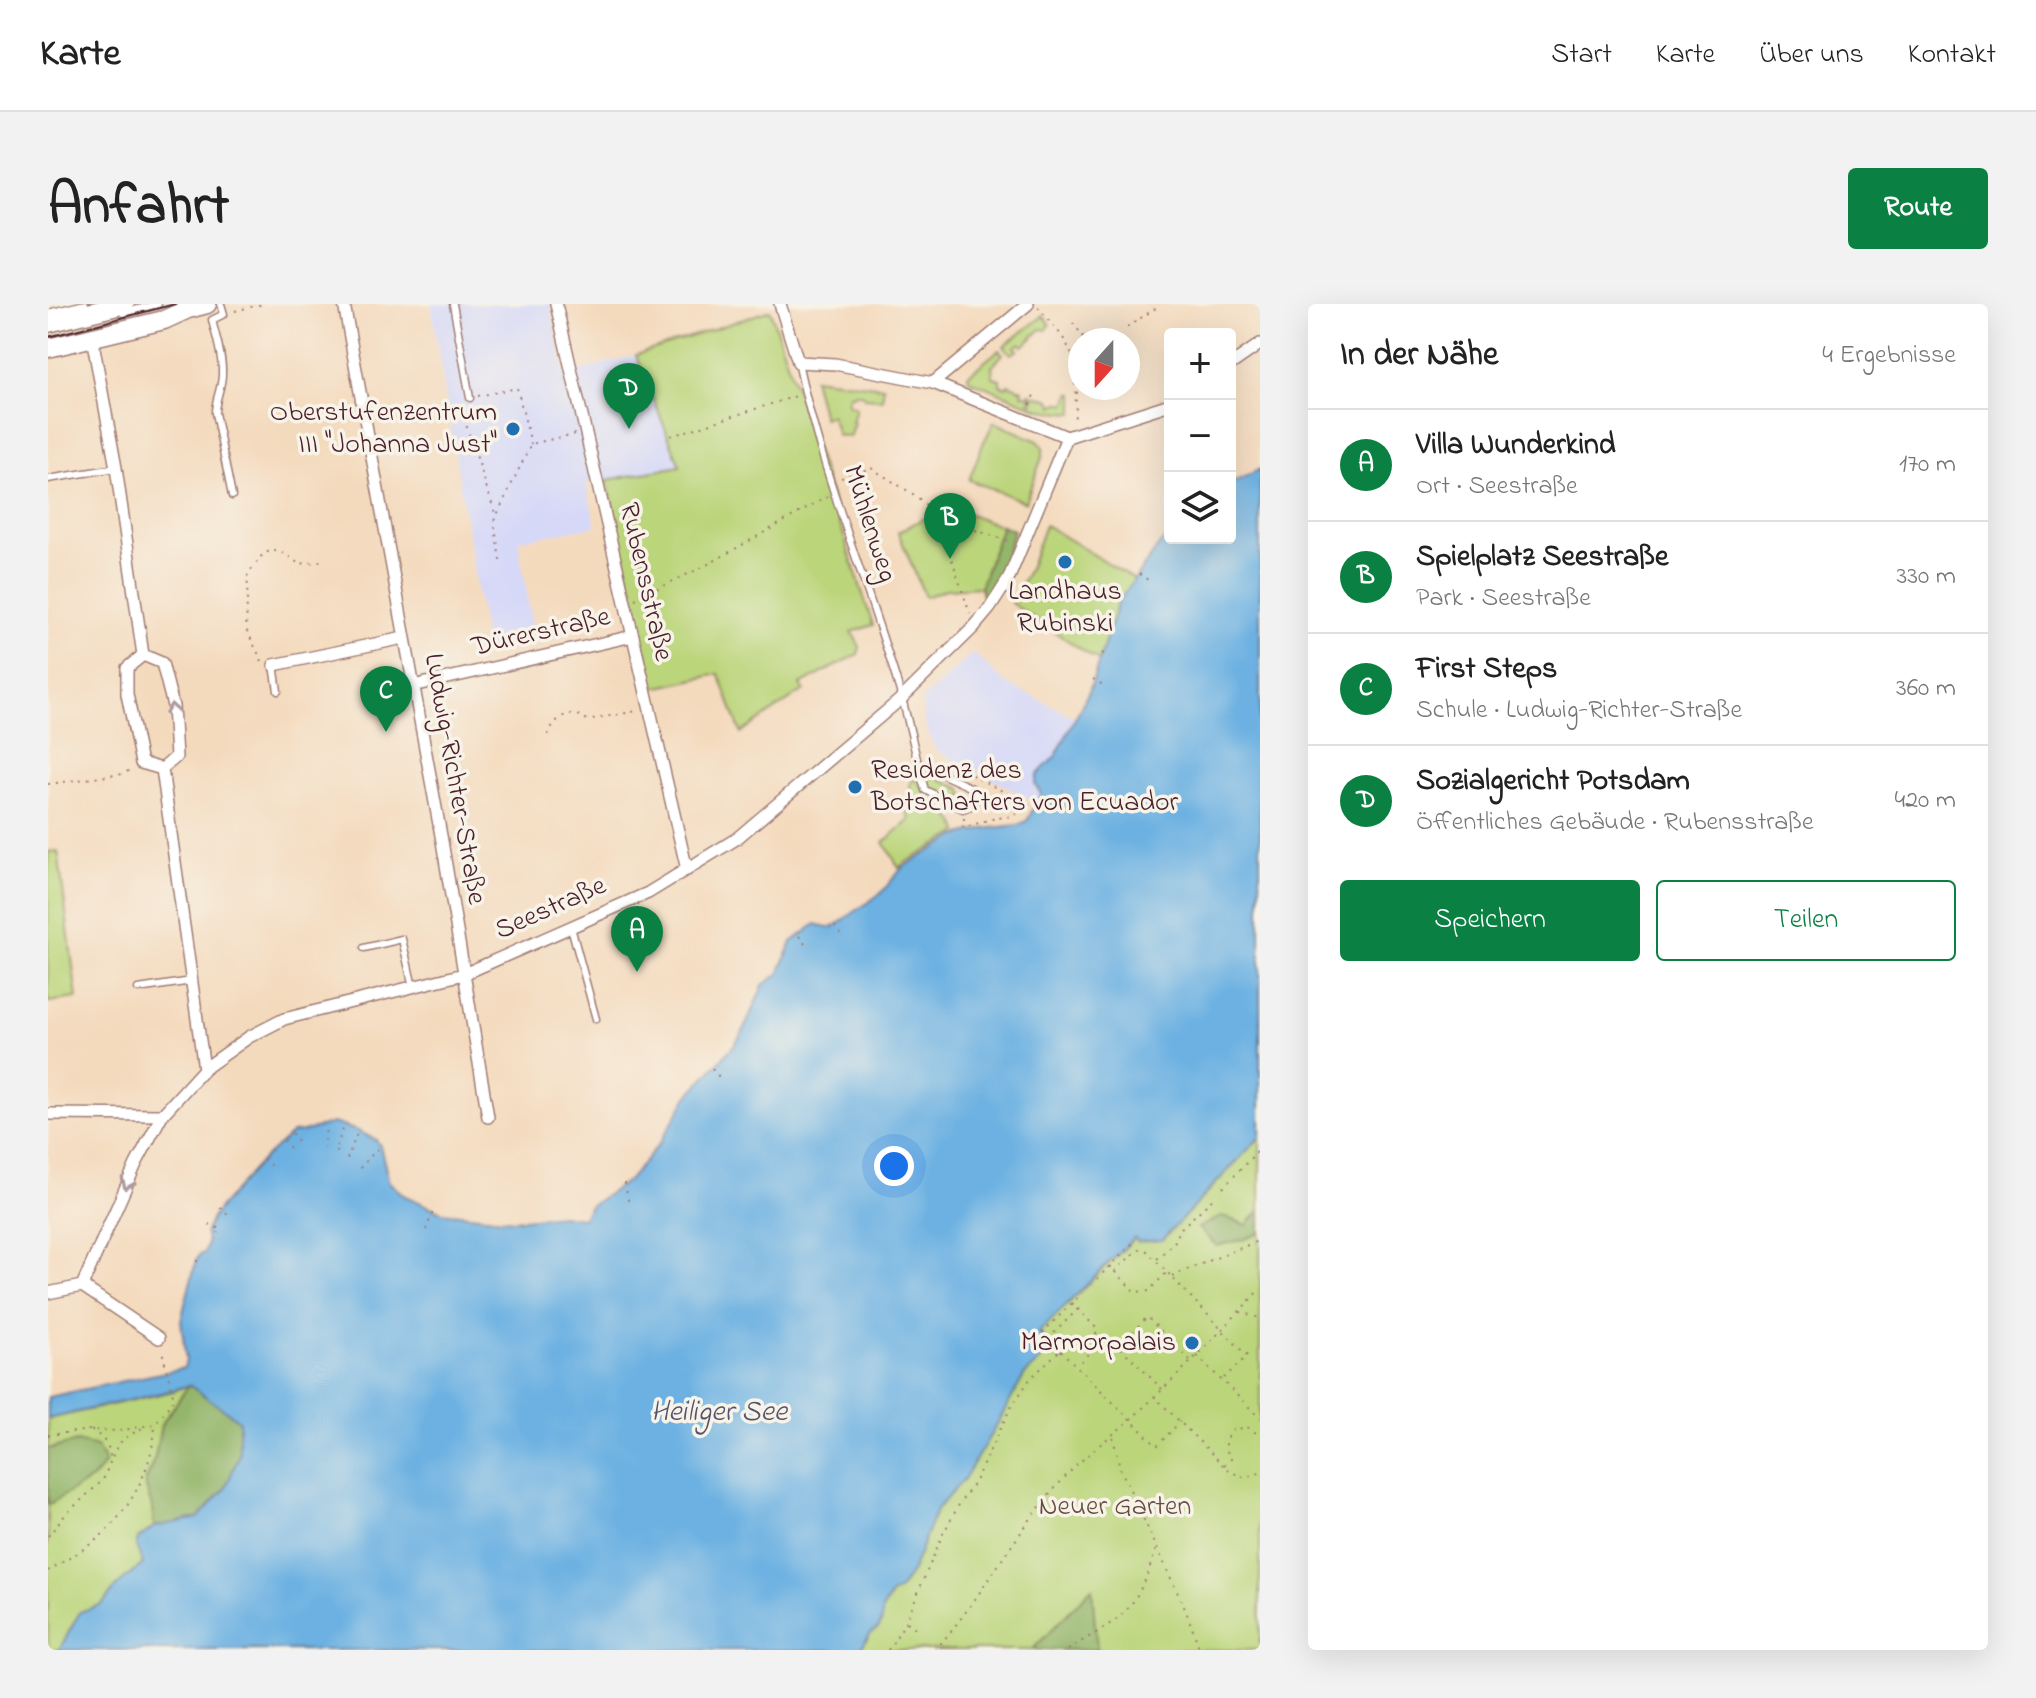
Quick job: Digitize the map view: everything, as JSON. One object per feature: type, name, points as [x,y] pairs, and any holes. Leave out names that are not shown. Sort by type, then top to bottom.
[{"type":"main road","points":[[48,323],[125,304]]},
{"type":"main road","points":[[48,348],[164,320],[207,304]]},
{"type":"street","name":"Ludwig-Richter-Straße","points":[[344,304],[488,1117]]},
{"type":"street","name":"Rubensstraße","points":[[556,304],[687,870]]},
{"type":"street","points":[[780,304],[798,362],[835,364],[933,383],[1067,437],[1164,406]]},
{"type":"street","points":[[933,383],[1028,304]]},
{"type":"street","points":[[92,337],[116,468],[143,655]]},
{"type":"street","points":[[1236,361],[1260,344]]},
{"type":"street","name":"Seestraße","points":[[82,1286],[136,1164],[162,1115],[204,1069],[249,1037],[284,1019],[464,974],[648,893],[736,839],[902,698],[974,627],[1008,580],[1067,437]]},
{"type":"street","name":"Dürerstraße","points":[[413,686],[633,636]]},
{"type":"street","name":"Ludwig-Richter-Straße","points":[[274,665],[404,638]]},
{"type":"street","points":[[143,655],[127,668],[127,694],[141,763],[162,769]]},
{"type":"street","points":[[143,655],[162,663],[173,706],[176,757],[162,769]]},
{"type":"street","points":[[162,769],[204,1069]]},
{"type":"street","points":[[48,1114],[162,1115]]},
{"type":"street","points":[[48,1293],[82,1286],[159,1338]]},
{"type":"lane","points":[[48,313],[85,304]]},
{"type":"lane","points":[[109,317],[158,304]]},
{"type":"lane","points":[[221,304],[224,314],[212,320],[223,370],[215,413],[232,496]]},
{"type":"lane","points":[[453,304],[470,398]]},
{"type":"lane","name":"Mühlenweg","points":[[798,362],[832,481],[902,698],[925,790],[963,809]]},
{"type":"lane","points":[[48,479],[116,468]]},
{"type":"lane","points":[[274,665],[278,691]]},
{"type":"lane","points":[[917,763],[972,788],[976,798],[974,803],[963,809]]},
{"type":"lane","points":[[571,927],[596,1019]]},
{"type":"lane","points":[[364,948],[402,939],[413,987]]},
{"type":"lane","points":[[138,989],[192,981]]},
{"type":"path","points":[[1036,304],[1068,346]]},
{"type":"path","points":[[1127,327],[1156,308],[1153,304]]},
{"type":"path","points":[[1073,323],[1077,328]]},
{"type":"path","points":[[496,516],[460,406],[470,398],[517,388],[531,444],[494,521],[500,560]]},
{"type":"path","points":[[671,436],[805,393]]},
{"type":"path","points":[[1030,405],[1034,395]]},
{"type":"path","points":[[1075,400],[1076,413]]},
{"type":"path","points":[[531,444],[586,432]]},
{"type":"path","points":[[832,481],[871,468],[916,496],[937,515],[1022,546]]},
{"type":"path","points":[[635,599],[705,566],[830,496]]},
{"type":"path","points":[[937,515],[974,627]]},
{"type":"path","points":[[274,665],[263,663],[246,629],[248,574],[263,554],[272,550],[287,555],[299,564],[321,561]]},
{"type":"path","points":[[1139,574],[1148,580]]},
{"type":"path","points":[[1102,653],[1109,657]]},
{"type":"path","points":[[1093,679],[1105,686]]},
{"type":"path","points":[[548,735],[556,722],[568,714],[576,713],[587,720],[650,709]]},
{"type":"path","points":[[48,784],[123,774],[141,763]]},
{"type":"path","points":[[963,809],[963,828],[1013,816],[1029,805],[964,771]]},
{"type":"path","points":[[835,926],[840,934]]},
{"type":"path","points":[[799,936],[805,944],[810,941]]},
{"type":"path","points":[[712,1069],[720,1078]]},
{"type":"path","points":[[324,1149],[326,1126]]},
{"type":"path","points":[[338,1152],[335,1151],[344,1126]]},
{"type":"path","points":[[347,1159],[358,1131]]},
{"type":"path","points":[[292,1133],[299,1145]]},
{"type":"path","points":[[284,1140],[290,1148],[287,1150]]},
{"type":"path","points":[[360,1168],[380,1146]]},
{"type":"path","points":[[1223,1188],[1260,1148]]},
{"type":"path","points":[[263,1159],[271,1166]]},
{"type":"path","points":[[625,1183],[629,1205]]},
{"type":"path","points":[[1156,1260],[1176,1240],[1180,1229],[1216,1196]]},
{"type":"path","points":[[220,1207],[231,1217]]},
{"type":"path","points":[[426,1230],[434,1209]]},
{"type":"path","points":[[209,1224],[220,1229],[218,1233]]},
{"type":"path","points":[[1171,1276],[1260,1240]]},
{"type":"path","points":[[1097,1279],[1135,1241]]},
{"type":"path","points":[[1115,1271],[1138,1250],[1145,1249],[1156,1260],[1247,1356],[1222,1380]]},
{"type":"path","points":[[196,1261],[202,1262]]},
{"type":"path","points":[[1110,1266],[1135,1292],[1149,1291],[1167,1272]]},
{"type":"path","points":[[935,1650],[955,1627],[1040,1507],[1080,1462],[1131,1420],[1260,1289]]},
{"type":"path","points":[[1042,1333],[1082,1293]]},
{"type":"path","points":[[1072,1303],[1097,1329],[1094,1348],[1076,1366]]},
{"type":"path","points":[[1078,1309],[1052,1335],[1052,1342],[1157,1446],[1180,1422]]},
{"type":"path","points":[[1239,1312],[1260,1318]]},
{"type":"path","points":[[1162,1389],[1119,1346],[1147,1317],[1191,1360]]},
{"type":"path","points":[[48,1571],[104,1533],[125,1508],[150,1457],[155,1424],[174,1399],[159,1338]]},
{"type":"path","points":[[888,1650],[906,1621],[942,1536],[974,1483],[1010,1409],[1030,1379],[1060,1350]]},
{"type":"path","points":[[1197,1355],[1260,1418]]},
{"type":"path","points":[[1154,1396],[1229,1471],[1243,1477],[1260,1473]]},
{"type":"path","points":[[48,1435],[90,1430],[119,1431],[155,1424]]},
{"type":"path","points":[[48,1536],[66,1514],[103,1480],[123,1439],[146,1426]]},
{"type":"path","points":[[1223,1466],[1231,1459],[1225,1447],[1233,1430],[1247,1427],[1258,1434],[1260,1432]]},
{"type":"path","points":[[90,1430],[106,1442],[110,1451],[109,1465]]},
{"type":"path","points":[[1112,1435],[1120,1468],[1186,1611],[1200,1650]]},
{"type":"path","points":[[1068,1650],[1120,1616],[1132,1604],[1150,1569],[1156,1548]]},
{"type":"path","points":[[906,1621],[918,1630]]},
{"type":"shaded area","name":"Oberstufenzentrum III \"Johanna Just\"","points":[[431,304],[550,304],[565,375],[636,355],[680,466],[586,483],[596,526],[518,540],[535,644],[487,653]]},
{"type":"shaded area","points":[[973,653],[1005,683],[1075,717],[1056,756],[1037,775],[1041,794],[1037,802],[937,751],[934,746],[925,723],[922,700]]},
{"type":"green space","points":[[770,310],[873,625],[852,632],[860,647],[858,654],[800,685],[804,690],[741,733],[719,674],[654,688],[607,480],[680,466],[636,355]]},
{"type":"green space","points":[[1043,316],[1050,323],[1047,330],[1041,329],[1023,346],[1020,343],[1015,347],[1018,350],[1011,354],[1004,346]]},
{"type":"green space","points":[[999,350],[1003,354],[992,366],[993,377],[1000,379],[1000,385],[1006,387],[1008,384],[1023,390],[1022,394],[1032,394],[1028,404],[969,380],[968,375]]},
{"type":"green space","points":[[813,378],[884,387],[882,399],[864,398],[864,395],[854,393],[849,395],[847,404],[856,408],[852,422],[854,427],[850,437],[837,435],[831,415],[823,418]]},
{"type":"green space","points":[[1035,395],[1051,400],[1054,406],[1074,400],[1074,413],[1031,406]]},
{"type":"green space","points":[[994,422],[1038,441],[1043,447],[1043,455],[1025,502],[969,480]]},
{"type":"green space","points":[[947,506],[1002,526],[980,587],[946,589],[925,597],[898,532]]},
{"type":"green space","points":[[1045,525],[1135,580],[1118,602],[1099,661],[1011,603],[1029,569]]},
{"type":"green space","points":[[1002,526],[1014,530],[997,583],[984,603],[980,587]]},
{"type":"green space","points":[[935,776],[962,789],[964,796],[957,800],[930,787],[928,780]]},
{"type":"green space","points":[[916,778],[927,797],[940,805],[955,822],[959,832],[899,868],[884,842],[910,820],[907,810],[911,798],[910,783]]},
{"type":"green space","points":[[58,851],[77,998],[48,1002],[48,852]]},
{"type":"green space","name":"Neuer Garten","points":[[1260,1137],[1260,1650],[859,1650],[879,1627],[882,1610],[891,1595],[899,1590],[912,1571],[936,1510],[964,1479],[1024,1376],[1039,1361],[1039,1332],[1135,1238],[1162,1240]]},
{"type":"green space","points":[[1260,1210],[1260,1233],[1245,1239],[1217,1246],[1198,1228],[1222,1216],[1247,1225]]},
{"type":"green space","points":[[189,1385],[154,1527],[138,1539],[143,1564],[117,1586],[102,1604],[80,1612],[59,1650],[48,1650],[48,1419]]},
{"type":"green space","points":[[189,1385],[239,1420],[239,1456],[225,1489],[198,1518],[154,1527],[145,1483],[155,1457],[161,1425]]},
{"type":"green space","points":[[77,1442],[97,1447],[105,1463],[93,1478],[48,1505],[48,1449]]},
{"type":"green space","points":[[1092,1588],[1097,1650],[1032,1650]]},
{"type":"water","name":"Heiliger See","points":[[1260,469],[1260,1137],[1162,1240],[1138,1242],[1134,1238],[1039,1332],[1043,1336],[1040,1361],[1024,1376],[964,1479],[936,1510],[912,1571],[899,1590],[891,1595],[882,1610],[879,1627],[859,1650],[59,1650],[80,1612],[102,1604],[117,1586],[143,1564],[136,1546],[138,1539],[154,1527],[198,1518],[225,1489],[239,1456],[239,1420],[189,1385],[48,1419],[48,1397],[184,1368],[186,1360],[181,1320],[196,1261],[206,1248],[205,1233],[220,1207],[263,1159],[292,1133],[333,1123],[376,1140],[389,1182],[405,1196],[442,1212],[514,1220],[561,1215],[582,1218],[590,1206],[629,1180],[659,1144],[688,1096],[735,1044],[763,985],[779,974],[792,942],[816,924],[831,928],[835,926],[881,893],[903,867],[957,836],[1027,821],[1041,794],[1035,784],[1037,775],[1056,756],[1090,689],[1118,602],[1164,540],[1164,544],[1236,544],[1236,481]]},
{"type":"tram line","points":[[48,337],[175,304]]},
{"type":"place","name":"Oberstufenzentrum III \"Johanna Just\"","points":[[513,429]]},
{"type":"place","name":"Sozialgericht Potsdam","points":[[629,429]]},
{"type":"place","name":"Spielplatz Seestraße","points":[[950,559]]},
{"type":"place","name":"Landhaus Rubinski","points":[[1065,562]]},
{"type":"place","name":"First Steps","points":[[386,732]]},
{"type":"place","name":"Residenz des Botschafters von Ecuador","points":[[855,787]]},
{"type":"place","name":"Villa Wunderkind","points":[[637,972]]},
{"type":"place","name":"Marmorpalais","points":[[1192,1343]]}]
